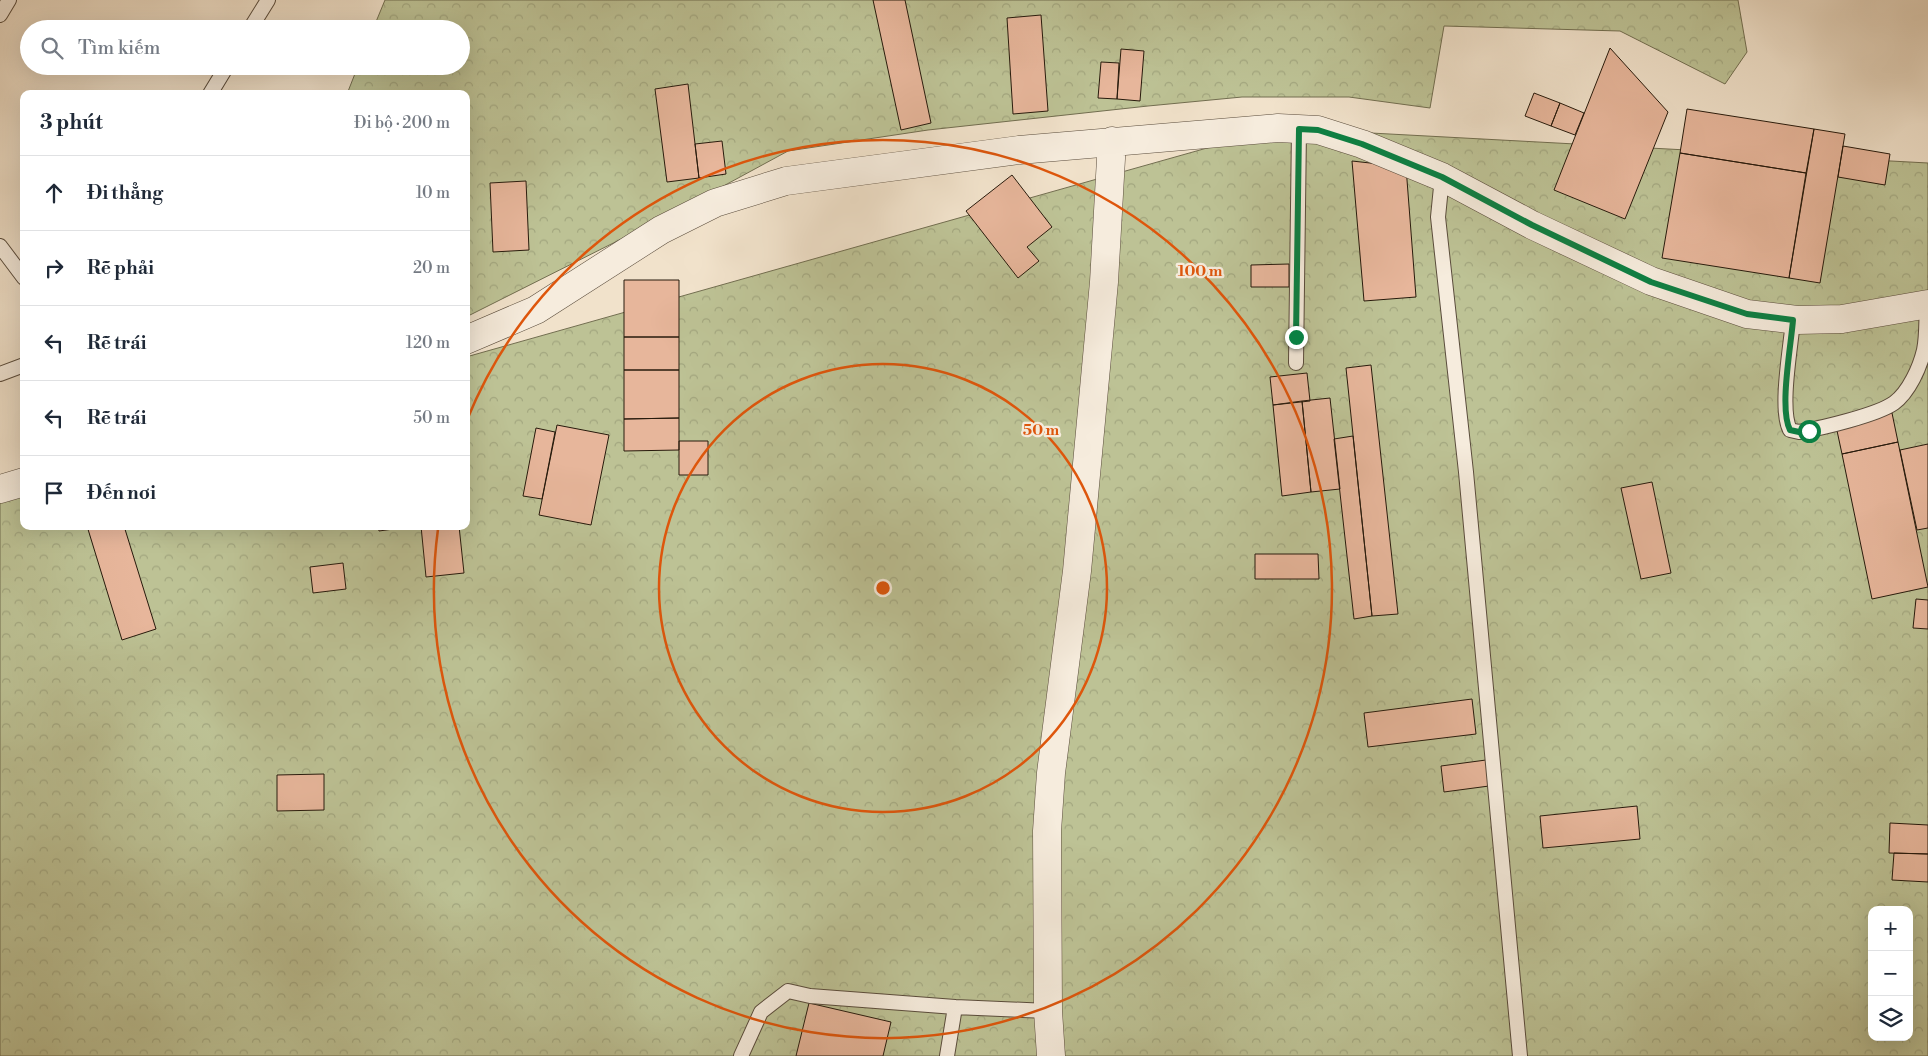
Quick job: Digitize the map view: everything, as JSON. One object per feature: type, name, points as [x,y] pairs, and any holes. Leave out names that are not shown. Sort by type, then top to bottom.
[{"type":"street","points":[[470,338],[536,310],[661,230],[715,203],[786,181],[1020,150],[1278,128],[1318,130],[1362,144],[1442,177],[1532,225],[1651,282],[1747,314],[1793,320],[1842,319],[1928,304]]},
{"type":"street","points":[[1051,1056],[1048,1011],[1048,831],[1051,783],[1077,571],[1104,282],[1112,142]]},
{"type":"street","points":[[0,489],[20,483]]},
{"type":"lane","points":[[0,15],[9,0]]},
{"type":"lane","points":[[256,20],[268,0]]},
{"type":"lane","points":[[212,90],[222,75]]},
{"type":"lane","points":[[1296,364],[1299,129]]},
{"type":"lane","points":[[1442,177],[1438,217],[1466,472],[1520,1056]]},
{"type":"lane","points":[[0,246],[20,273]]},
{"type":"lane","points":[[1793,320],[1785,399],[1787,425],[1790,430],[1799,432],[1882,410],[1902,396],[1916,371],[1924,350],[1928,304]]},
{"type":"lane","points":[[0,374],[20,366]]},
{"type":"lane","points":[[741,1056],[761,1012],[788,991],[810,996],[955,1007],[1048,1011]]},
{"type":"lane","points":[[947,1056],[955,1007]]},
{"type":"green space","points":[[385,0],[1738,0],[1747,52],[1725,84],[1620,31],[1444,26],[1430,108],[1349,97],[1242,97],[928,130],[788,151],[681,209],[470,315],[470,90],[349,90],[354,75],[470,75],[470,20],[377,20]]},
{"type":"green space","points":[[1278,128],[1928,163],[1928,1056],[0,1056],[0,488],[20,483],[20,530],[470,530],[470,356]]},
{"type":"building","points":[[873,0],[905,0],[931,123],[901,130]]},
{"type":"building","points":[[1041,15],[1048,111],[1013,114],[1007,18]]},
{"type":"building","points":[[1610,48],[1668,112],[1625,219],[1554,190]]},
{"type":"building","points":[[1121,49],[1144,51],[1140,101],[1117,99]]},
{"type":"building","points":[[1101,62],[1119,63],[1117,99],[1098,98]]},
{"type":"building","points":[[688,84],[699,178],[667,182],[655,89]]},
{"type":"building","points":[[1534,93],[1560,103],[1551,126],[1525,116]]},
{"type":"building","points":[[1560,103],[1584,113],[1575,135],[1551,126]]},
{"type":"building","points":[[1687,109],[1814,129],[1806,173],[1680,153]]},
{"type":"building","points":[[1814,129],[1845,134],[1820,283],[1789,278]]},
{"type":"building","points":[[722,141],[726,174],[699,178],[695,144]]},
{"type":"building","points":[[1843,146],[1890,154],[1885,185],[1838,177]]},
{"type":"building","points":[[1680,153],[1806,173],[1789,278],[1662,258]]},
{"type":"building","points":[[1352,161],[1406,167],[1416,297],[1364,301]]},
{"type":"building","points":[[1012,175],[1052,227],[1027,247],[1039,261],[1018,278],[966,211]]},
{"type":"building","points":[[526,181],[529,250],[493,252],[490,183]]},
{"type":"building","points":[[1289,264],[1289,287],[1251,287],[1251,265]]},
{"type":"building","points":[[624,280],[679,280],[679,337],[624,337]]},
{"type":"building","points":[[624,337],[679,337],[679,370],[624,370]]},
{"type":"building","points":[[1371,365],[1398,614],[1372,616],[1346,368]]},
{"type":"building","points":[[624,370],[679,370],[679,418],[624,419]]},
{"type":"building","points":[[1307,373],[1310,401],[1273,405],[1270,377]]},
{"type":"building","points":[[1330,398],[1340,489],[1311,492],[1302,401]]},
{"type":"building","points":[[1302,401],[1311,492],[1282,496],[1273,405]]},
{"type":"building","points":[[1892,413],[1898,442],[1842,454],[1836,426]]},
{"type":"building","points":[[679,418],[679,450],[624,451],[624,419]]},
{"type":"building","points":[[557,425],[609,435],[591,525],[539,515]]},
{"type":"building","points":[[536,428],[555,432],[542,499],[523,496]]},
{"type":"building","points":[[1353,436],[1372,616],[1354,619],[1334,439]]},
{"type":"building","points":[[679,441],[708,441],[708,475],[679,475]]},
{"type":"building","points":[[1898,442],[1928,587],[1872,599],[1842,454]]},
{"type":"building","points":[[1928,444],[1928,528],[1917,530],[1900,450]]},
{"type":"building","points":[[1652,482],[1671,573],[1641,579],[1621,488]]},
{"type":"building","points":[[88,530],[125,530],[156,629],[122,640]]},
{"type":"building","points":[[421,530],[459,530],[464,573],[426,577]]},
{"type":"building","points":[[1255,554],[1318,554],[1319,579],[1255,579]]},
{"type":"building","points":[[343,563],[346,589],[313,593],[310,567]]},
{"type":"building","points":[[1916,599],[1928,600],[1928,629],[1913,628]]},
{"type":"building","points":[[1472,699],[1476,734],[1368,747],[1364,713]]},
{"type":"building","points":[[1486,760],[1489,786],[1444,792],[1441,766]]},
{"type":"building","points":[[324,774],[324,810],[277,811],[277,775]]},
{"type":"building","points":[[1637,806],[1640,839],[1543,848],[1540,816]]},
{"type":"building","points":[[1890,823],[1928,825],[1928,854],[1889,853]]},
{"type":"building","points":[[1894,853],[1928,854],[1928,882],[1892,880]]},
{"type":"building","points":[[809,1003],[891,1022],[883,1056],[796,1056]]},
{"type":"route","points":[[1296,337],[1299,129],[1318,130],[1362,144],[1442,177],[1532,225],[1651,282],[1747,314],[1793,320],[1785,399],[1787,425],[1794,432],[1809,431]]}]
